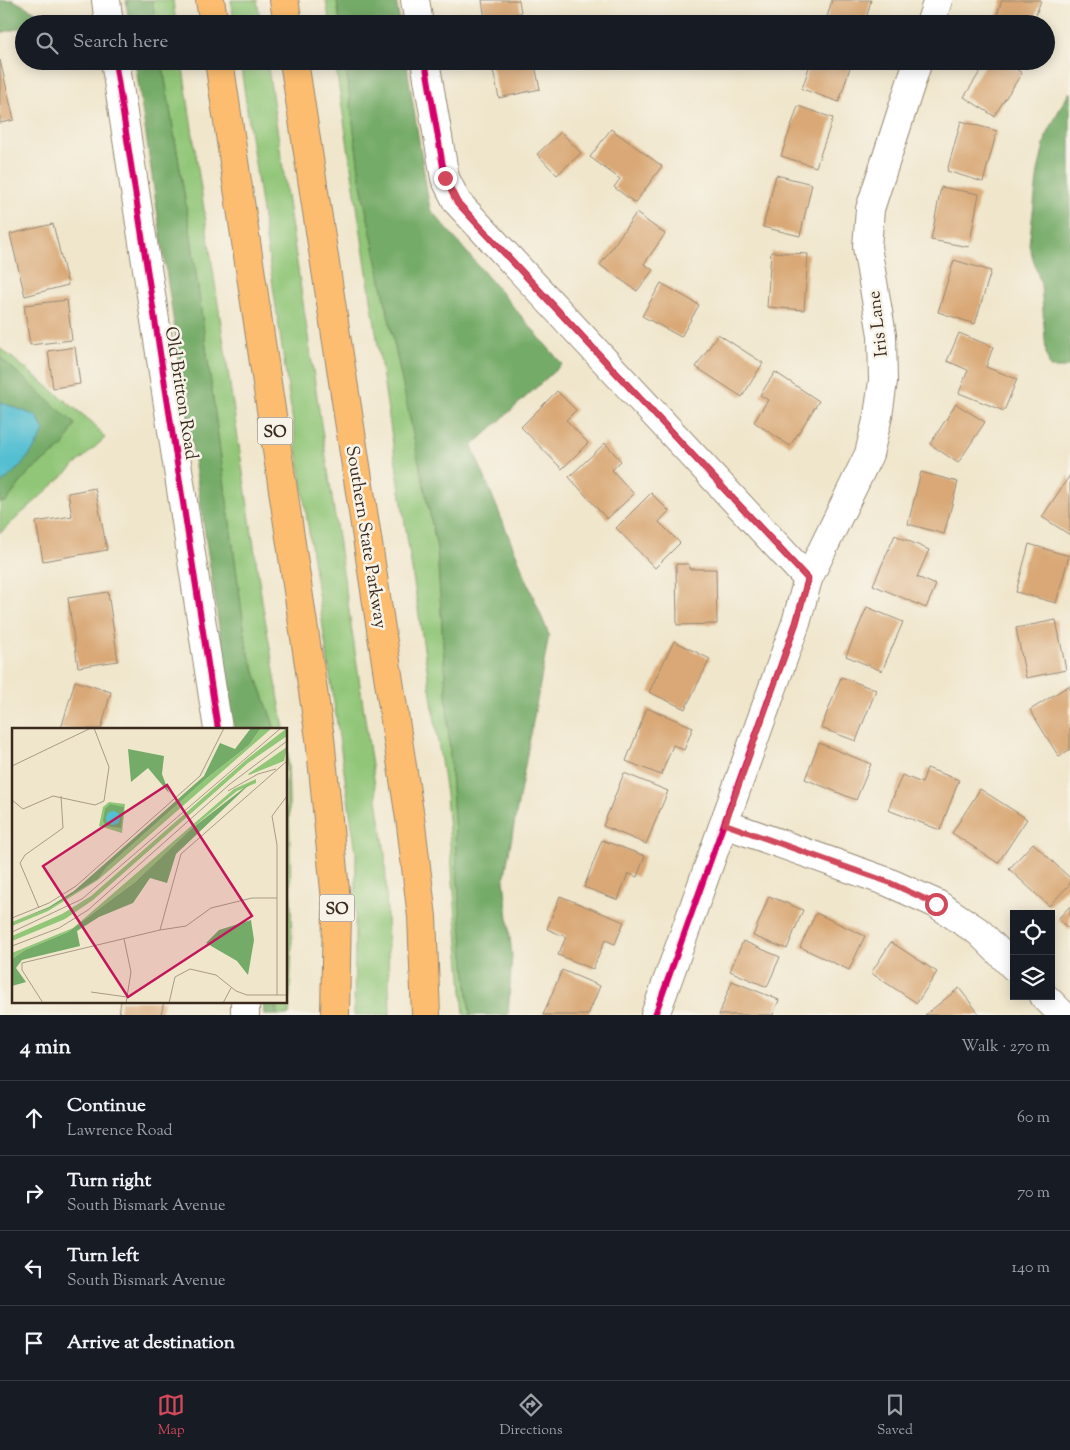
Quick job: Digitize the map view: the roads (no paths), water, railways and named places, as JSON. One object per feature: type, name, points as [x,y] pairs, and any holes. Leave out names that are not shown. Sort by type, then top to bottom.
[{"type":"highway","points":[[210,0],[212,15]]},
{"type":"highway","points":[[284,0],[286,15]]},
{"type":"highway","name":"SO","points":[[220,70],[320,738],[337,911],[335,1015]]},
{"type":"highway","name":"Southern State Parkway","points":[[295,70],[411,825],[422,917],[426,1015]]},
{"type":"street","points":[[106,0],[108,15]]},
{"type":"street","points":[[415,0],[418,15]]},
{"type":"street","points":[[933,15],[938,0]]},
{"type":"street","name":"Old Britton Road","points":[[116,70],[218,728]]},
{"type":"street","points":[[427,70],[445,178],[457,202],[808,579]]},
{"type":"street","name":"Iris Lane","points":[[655,1015],[796,623],[808,579],[869,454],[878,416],[883,381],[882,334],[867,247],[870,209],[915,70]]},
{"type":"street","points":[[725,824],[888,882],[936,904],[979,932],[1010,963]]},
{"type":"street","points":[[1048,1000],[1063,1015]]},
{"type":"street","points":[[245,1002],[245,1015]]},
{"type":"water","points":[[0,402],[37,416],[44,431],[26,459],[2,483],[0,482]]}]
